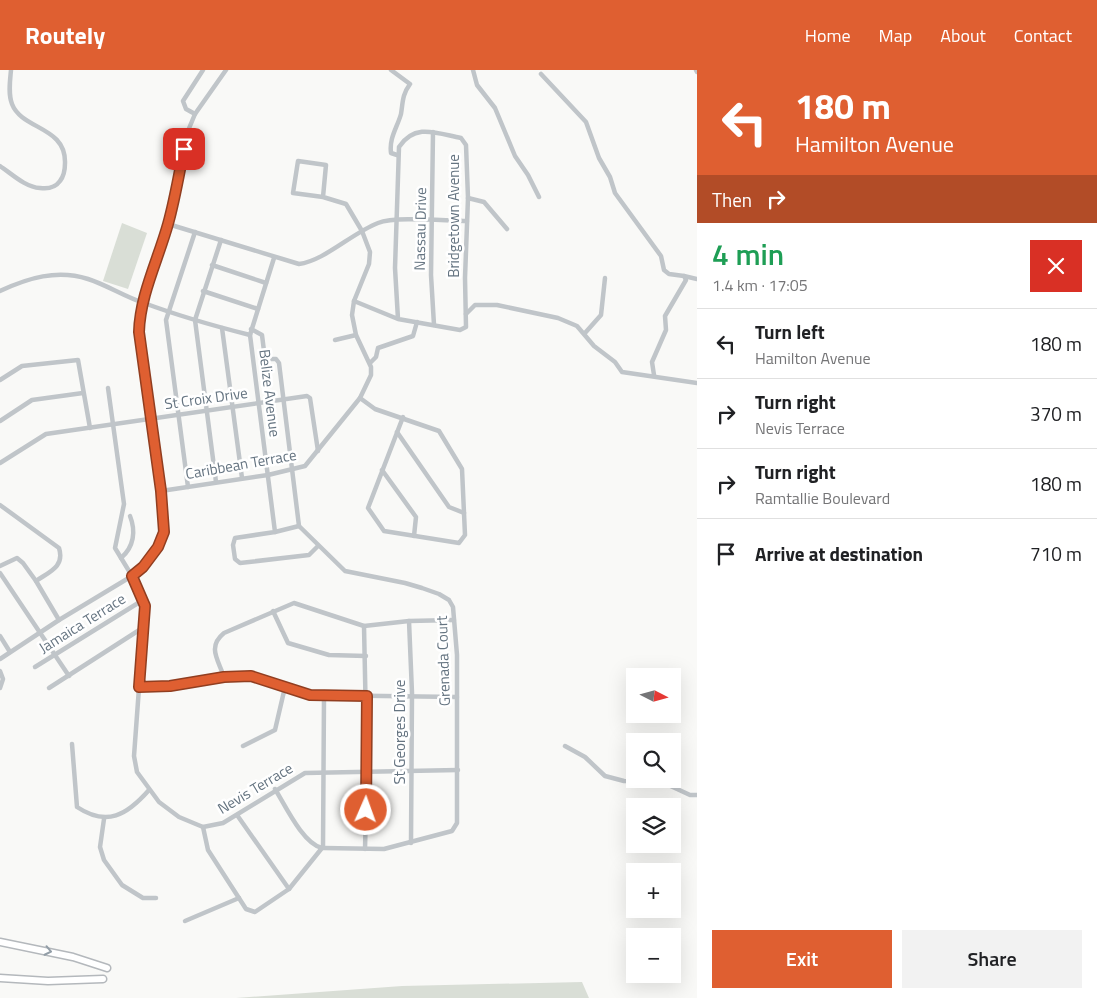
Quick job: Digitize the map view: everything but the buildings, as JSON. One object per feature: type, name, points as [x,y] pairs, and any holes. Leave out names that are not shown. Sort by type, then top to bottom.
[{"type":"highway","points":[[0,942],[73,957],[107,968]]},
{"type":"highway","points":[[0,978],[48,981],[103,979]]},
{"type":"street","points":[[0,166],[31,187],[41,188],[51,188],[58,184],[65,169],[65,159],[59,143],[45,129],[16,111],[11,104],[11,70]]},
{"type":"street","points":[[195,114],[186,109],[183,101],[203,70]]},
{"type":"street","points":[[0,659],[59,620],[132,576],[143,567],[158,547],[164,532],[161,491],[139,332],[142,303],[168,224],[186,138],[195,114],[226,70]]},
{"type":"street","points":[[391,70],[410,84],[402,96],[400,115],[390,146],[390,153],[398,155]]},
{"type":"street","points":[[473,70],[477,85],[495,108],[515,156],[528,175],[539,197]]},
{"type":"street","points":[[540,74],[586,122],[599,158],[610,177],[615,193],[661,256],[664,270],[697,279]]},
{"type":"street","name":"Bridgetown Avenue","points":[[398,319],[395,268],[399,148],[410,134],[433,132],[464,141],[468,198],[466,327],[460,330],[434,325]]},
{"type":"street","name":"Nassau Drive","points":[[433,132],[432,275],[434,325]]},
{"type":"street","points":[[323,197],[326,165],[298,161],[293,193],[323,197],[346,204],[368,242],[370,259],[354,301],[352,315],[356,335],[370,363],[376,357],[378,348],[413,336],[417,322]]},
{"type":"street","points":[[468,198],[476,198],[484,202],[506,229]]},
{"type":"street","points":[[168,224],[274,258],[299,264],[307,263],[362,230],[380,222],[467,221]]},
{"type":"street","points":[[188,487],[166,320],[195,232]]},
{"type":"street","points":[[216,482],[205,411],[195,320],[221,240]]},
{"type":"street","name":"Belize Avenue","points":[[274,258],[251,332],[257,403],[275,532]]},
{"type":"street","points":[[212,265],[266,283]]},
{"type":"street","points":[[0,291],[23,280],[50,274],[74,275],[142,303],[195,320],[222,328],[262,335],[265,359],[278,360],[300,526],[235,538],[233,544],[235,559],[240,563],[309,555],[318,546]]},
{"type":"street","points":[[654,375],[652,362],[666,330],[665,316],[686,280],[684,276]]},
{"type":"street","points":[[584,333],[601,315],[605,278]]},
{"type":"street","points":[[203,292],[258,309]]},
{"type":"street","points":[[354,301],[398,319],[434,325]]},
{"type":"street","points":[[466,314],[472,307],[478,304],[503,306],[558,318],[577,326],[589,341],[615,362],[620,370],[630,374],[654,375],[697,383]]},
{"type":"street","points":[[222,328],[242,478]]},
{"type":"street","points":[[335,340],[356,335]]},
{"type":"street","points":[[0,380],[22,366],[77,360],[90,428]]},
{"type":"street","name":"Caribbean Terrace","points":[[161,491],[268,475],[305,466],[360,398],[371,375],[370,363]]},
{"type":"street","points":[[108,388],[124,504],[115,548],[121,558],[132,546],[134,529],[130,516]]},
{"type":"street","points":[[0,421],[32,400],[83,393]]},
{"type":"street","name":"St Croix Drive","points":[[0,463],[46,434],[307,396],[310,398],[318,451]]},
{"type":"street","points":[[360,398],[375,409],[435,428],[447,442],[462,469],[465,535],[458,543],[384,531],[368,508],[403,418]]},
{"type":"street","points":[[397,432],[449,508],[464,513]]},
{"type":"street","points":[[382,470],[416,517],[414,536]]},
{"type":"street","points":[[0,505],[60,548],[62,556],[57,568],[36,581]]},
{"type":"street","name":"Grenada Court","points":[[300,526],[345,571],[405,583],[439,594],[448,600],[453,607],[454,620],[457,697],[457,824],[452,831],[384,849],[322,848]]},
{"type":"street","points":[[0,566],[17,558],[23,563],[59,620]]},
{"type":"street","name":"Nevis Terrace","points":[[121,558],[143,600],[144,627],[134,756],[137,772],[159,802],[180,817],[203,827],[223,823],[305,773],[324,771],[458,770]]},
{"type":"street","points":[[0,574],[42,632],[69,676]]},
{"type":"street","name":"Jamaica Terrace","points":[[35,667],[143,600]]},
{"type":"street","points":[[224,677],[213,646],[216,640],[224,633],[294,603],[364,626],[409,621],[454,620]]},
{"type":"street","points":[[273,611],[288,643],[329,655],[366,656]]},
{"type":"street","name":"St Georges Drive","points":[[409,621],[412,696],[412,843]]},
{"type":"street","points":[[364,626],[367,696],[365,849]]},
{"type":"street","points":[[49,688],[144,627]]},
{"type":"street","points":[[0,636],[10,652]]},
{"type":"street","points":[[0,671],[3,678],[0,688]]},
{"type":"street","points":[[139,687],[170,686],[224,677],[251,676],[310,695],[457,697]]},
{"type":"street","points":[[243,746],[275,730],[285,687]]},
{"type":"street","points":[[203,827],[208,850],[246,909],[255,912],[290,889],[322,848],[324,696]]},
{"type":"street","points":[[72,744],[77,807],[86,813],[104,819],[134,806],[149,790]]},
{"type":"street","points":[[566,746],[585,757],[605,776],[624,781],[662,782],[690,795],[697,795]]},
{"type":"street","points":[[275,790],[306,837],[315,847],[322,848]]},
{"type":"street","points":[[237,815],[290,889]]},
{"type":"street","points":[[104,819],[100,847],[104,860],[122,885],[144,898],[156,898]]},
{"type":"street","points":[[185,921],[239,898]]},
{"type":"shaded area","points":[[122,223],[147,233],[128,289],[103,281]]},
{"type":"shaded area","points":[[582,982],[589,998],[236,998],[402,986]]},
{"type":"route","points":[[184,149],[168,224],[140,314],[139,332],[161,491],[164,532],[158,547],[143,567],[132,576],[145,606],[139,687],[170,686],[224,677],[251,676],[310,695],[367,696],[366,810]]}]
